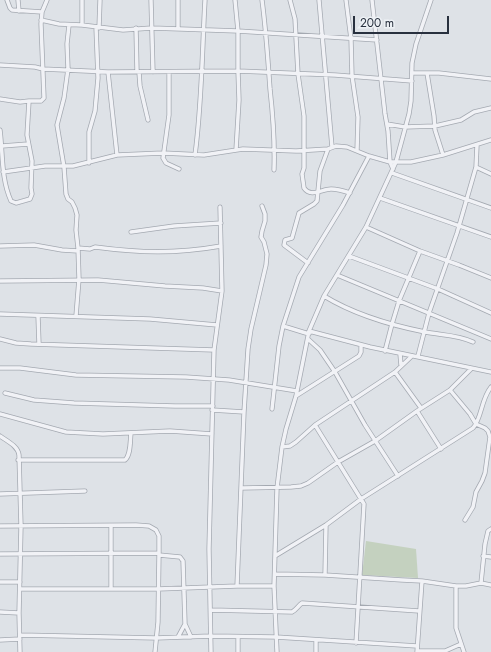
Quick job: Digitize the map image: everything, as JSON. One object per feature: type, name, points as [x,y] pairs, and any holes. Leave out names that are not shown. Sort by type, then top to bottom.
[{"type":"street","points":[[7,0],[12,10],[42,12]]},
{"type":"street","points":[[18,0],[19,11]]},
{"type":"street","points":[[0,99],[20,102],[40,101],[44,98],[41,20],[42,12],[47,0]]},
{"type":"street","points":[[82,0],[82,25]]},
{"type":"street","points":[[90,163],[89,132],[95,111],[97,27],[100,0]]},
{"type":"street","points":[[151,0],[153,72]]},
{"type":"street","points":[[178,0],[178,29]]},
{"type":"street","points":[[195,155],[199,130],[205,0]]},
{"type":"street","points":[[235,0],[238,31],[239,100],[236,150]]},
{"type":"street","points":[[262,0],[275,150],[274,170]]},
{"type":"street","points":[[290,0],[295,19],[298,74],[304,116],[302,174],[304,188],[308,192],[318,192],[325,189],[332,189],[350,193]]},
{"type":"street","points":[[308,263],[284,245],[285,240],[292,238],[299,213],[317,201],[320,171],[330,148],[326,75],[319,0]]},
{"type":"street","points":[[346,0],[351,39],[352,76],[358,117],[357,150]]},
{"type":"street","points":[[372,0],[392,171]]},
{"type":"street","points":[[277,652],[274,574],[277,488],[282,447],[286,429],[296,396],[309,335],[324,296],[366,227],[396,162],[411,101],[412,63],[416,44],[431,0]]},
{"type":"street","points":[[41,20],[69,25],[123,30],[152,28],[238,31],[377,40]]},
{"type":"street","points":[[69,25],[67,44],[68,69],[64,98],[57,125],[64,167],[66,194],[68,199],[72,202],[77,215],[76,230],[79,279],[76,316]]},
{"type":"street","points":[[136,28],[138,72],[148,120]]},
{"type":"street","points":[[0,65],[35,67],[43,69],[108,72],[238,71],[352,76],[412,81]]},
{"type":"street","points":[[108,72],[117,155]]},
{"type":"street","points":[[169,72],[169,115],[163,158],[166,163],[179,169]]},
{"type":"street","points":[[412,73],[491,79]]},
{"type":"street","points":[[427,73],[437,139],[443,155]]},
{"type":"street","points":[[0,130],[3,172],[11,201],[16,203],[30,199],[32,197],[30,188],[32,168],[27,130],[29,101]]},
{"type":"street","points":[[387,124],[405,127],[435,126],[461,120],[474,112],[491,108]]},
{"type":"street","points":[[3,172],[45,166],[64,167],[90,163],[102,158],[117,155],[163,153],[195,155],[250,149],[304,150],[330,148],[336,146],[347,147],[369,156],[390,162],[411,162],[443,155],[491,140]]},
{"type":"street","points":[[2,146],[28,144]]},
{"type":"street","points":[[418,356],[423,332],[476,167],[477,145]]},
{"type":"street","points":[[272,409],[279,346],[283,326],[299,277],[350,193],[369,156]]},
{"type":"street","points":[[476,167],[491,174]]},
{"type":"street","points":[[392,171],[491,208]]},
{"type":"street","points":[[380,198],[413,211],[491,237]]},
{"type":"street","points":[[237,586],[248,349],[267,254],[261,237],[265,221],[265,214],[262,206]]},
{"type":"street","points":[[211,652],[209,587],[212,408],[214,350],[222,291],[220,207]]},
{"type":"street","points":[[131,232],[174,226],[221,223]]},
{"type":"street","points":[[366,227],[420,251],[491,278]]},
{"type":"street","points":[[0,246],[34,245],[62,250],[90,249],[95,247],[133,252],[194,251],[221,246]]},
{"type":"street","points":[[385,350],[399,301],[410,278],[420,251]]},
{"type":"street","points":[[349,256],[438,289],[491,313]]},
{"type":"street","points":[[337,274],[491,339]]},
{"type":"street","points":[[0,281],[79,279],[110,280],[165,286],[186,286],[222,291]]},
{"type":"street","points":[[324,296],[348,309],[392,324],[423,332],[465,338],[473,342]]},
{"type":"street","points":[[0,314],[150,319],[217,325]]},
{"type":"street","points":[[38,316],[39,344]]},
{"type":"street","points":[[283,326],[309,335],[400,354],[418,356],[470,369],[491,372]]},
{"type":"street","points":[[309,335],[335,372],[375,441],[398,476]]},
{"type":"street","points":[[0,339],[16,343],[214,350]]},
{"type":"street","points":[[296,396],[359,356],[361,352],[361,345]]},
{"type":"street","points":[[400,354],[401,365]]},
{"type":"street","points":[[282,447],[290,446],[296,442],[315,425],[395,372],[412,356]]},
{"type":"street","points":[[0,368],[20,368],[76,375],[213,379],[247,382],[297,391]]},
{"type":"street","points":[[242,488],[277,488],[301,486],[308,483],[338,462],[375,441],[450,390],[470,369]]},
{"type":"street","points":[[395,372],[441,448]]},
{"type":"street","points":[[275,556],[326,525],[361,499],[473,428],[476,424],[484,399],[491,387]]},
{"type":"street","points":[[450,390],[470,414],[476,424],[488,431],[490,437],[490,445],[482,481],[476,492],[473,507],[465,520]]},
{"type":"street","points":[[5,393],[34,400],[212,408],[244,412]]},
{"type":"street","points":[[0,414],[66,432],[103,434],[170,431],[212,434]]},
{"type":"street","points":[[315,425],[364,504],[356,642]]},
{"type":"street","points":[[18,460],[124,460],[128,458],[130,433]]},
{"type":"street","points":[[0,436],[18,450],[22,554],[19,613],[20,652]]},
{"type":"street","points":[[0,494],[85,491]]},
{"type":"street","points":[[325,575],[326,525]]},
{"type":"street","points":[[0,526],[149,526],[156,530],[159,536],[159,554],[158,622],[155,652]]},
{"type":"street","points":[[111,526],[111,589]]},
{"type":"street","points":[[481,583],[483,556],[488,531],[491,529]]},
{"type":"street","points":[[0,554],[159,554],[180,557],[183,561],[185,624],[191,637]]},
{"type":"street","points":[[483,556],[491,557]]},
{"type":"street","points":[[274,574],[325,575],[422,581],[456,586],[481,583],[491,585]]},
{"type":"street","points":[[422,581],[417,651],[441,652],[461,644]]},
{"type":"street","points":[[0,582],[20,582]]},
{"type":"street","points":[[20,589],[158,589],[274,586]]},
{"type":"street","points":[[456,586],[456,628],[464,652]]},
{"type":"street","points":[[210,610],[292,612],[302,603],[419,611]]},
{"type":"street","points":[[0,612],[19,613]]},
{"type":"street","points":[[178,637],[185,624]]},
{"type":"street","points":[[0,640],[20,637],[156,638],[211,636],[276,637],[417,646]]},
{"type":"street","points":[[238,637],[238,652]]},
{"type":"street","points":[[316,640],[316,652]]},
{"type":"street","points":[[452,648],[464,652]]},
{"type":"green space","points":[[366,541],[416,549],[418,578],[362,575]]}]
